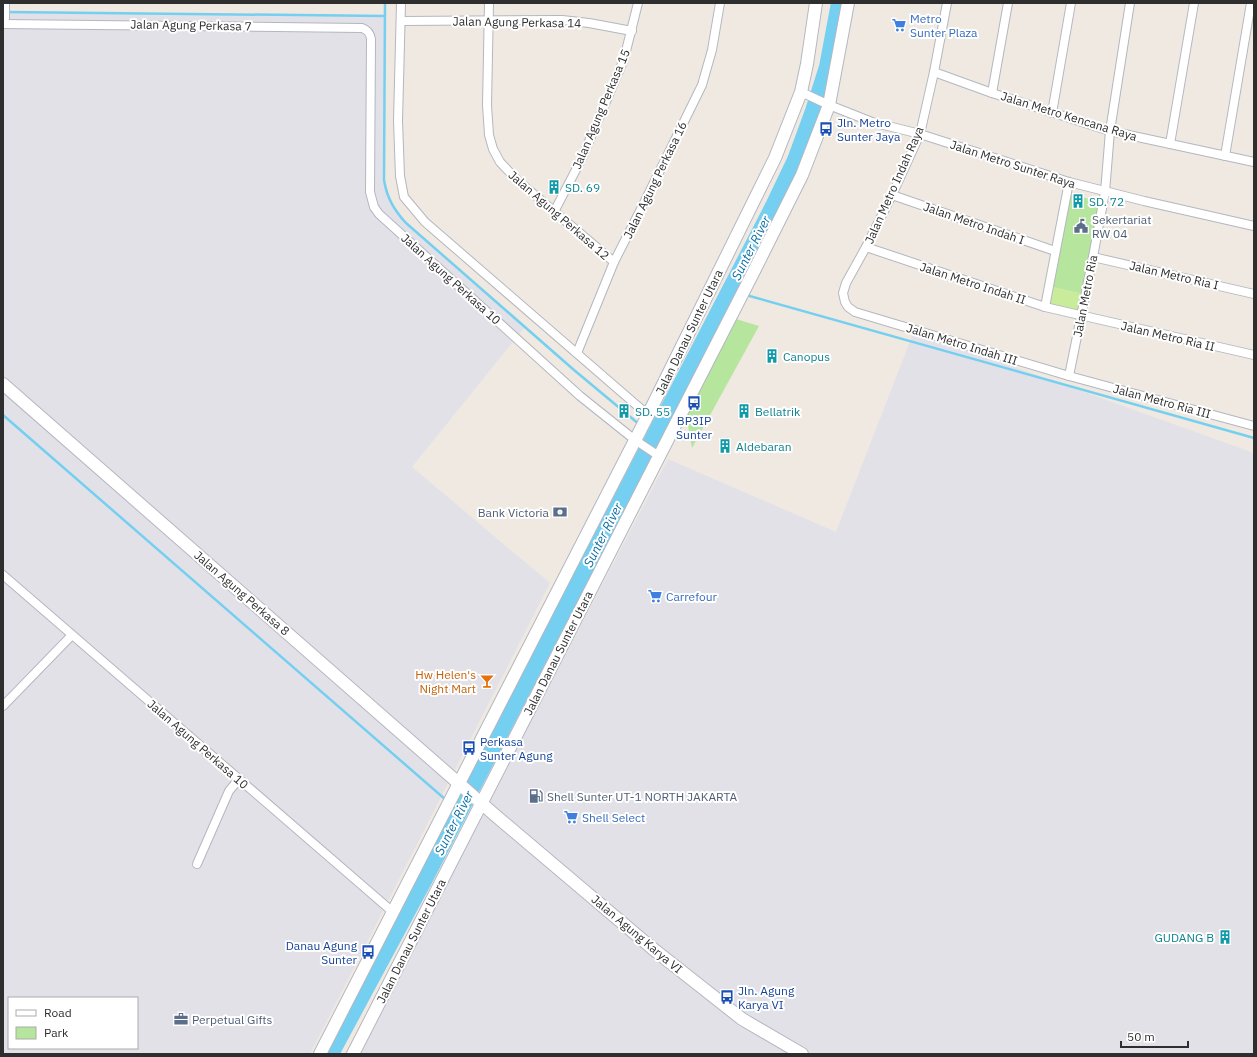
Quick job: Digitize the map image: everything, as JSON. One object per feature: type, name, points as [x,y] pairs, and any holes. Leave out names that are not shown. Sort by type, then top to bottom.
[{"type":"main road","points":[[3,3],[3,18]]},
{"type":"main road","name":"Jalan Danau Sunter Utara","points":[[320,1054],[447,808],[460,786],[638,438],[775,158],[804,94],[806,64],[816,3]]},
{"type":"main road","name":"Jalan Danau Sunter Utara","points":[[353,1054],[480,800],[657,455],[740,298],[802,175],[826,104],[848,3]]},
{"type":"main road","name":"Jalan Agung Perkasa 8","points":[[3,384],[460,786],[480,800]]},
{"type":"main road","name":"Jalan Agung Karya VI","points":[[480,800],[652,948],[727,1008],[742,1019],[802,1054]]},
{"type":"street","name":"Jalan Agung Perkasa 10","points":[[401,3],[398,121],[399,158],[404,197],[425,222],[577,353],[647,417]]},
{"type":"street","name":"Jalan Agung Perkasa 12","points":[[489,3],[487,105],[489,135],[493,149],[500,162],[517,180],[614,262]]},
{"type":"street","name":"Jalan Agung Perkasa 15","points":[[554,212],[581,160],[624,60],[638,3]]},
{"type":"street","name":"Jalan Agung Perkasa 16","points":[[577,353],[614,262],[702,85],[712,50],[720,3]]},
{"type":"street","name":"Jalan Metro Indah Raya","points":[[855,312],[848,307],[843,293],[846,283],[892,196],[920,134],[947,3]]},
{"type":"street","points":[[992,93],[1008,3]]},
{"type":"street","points":[[1052,113],[1071,3]]},
{"type":"street","name":"Jalan Metro Ria","points":[[1069,376],[1082,316],[1105,192],[1110,131],[1130,3]]},
{"type":"street","points":[[1170,144],[1194,3]]},
{"type":"street","points":[[1225,156],[1251,3]]},
{"type":"street","name":"Jalan Agung Perkasa 14","points":[[401,21],[562,20],[589,23],[632,31]]},
{"type":"street","name":"Jalan Agung Perkasa 7","points":[[3,24],[362,28],[368,31],[371,39]]},
{"type":"street","name":"Jalan Agung Perkasa 10","points":[[371,39],[370,192],[374,207],[379,214],[580,396],[638,438],[657,455]]},
{"type":"street","name":"Jalan Metro Kencana Raya","points":[[934,72],[992,93],[1110,131],[1254,162]]},
{"type":"street","name":"Jalan Metro Sunter Raya","points":[[804,94],[872,122],[920,134],[1069,182],[1105,192],[1254,226]]},
{"type":"street","points":[[1045,307],[1069,182]]},
{"type":"street","name":"Jalan Metro Indah I","points":[[892,196],[1056,251]]},
{"type":"street","name":"Jalan Metro Indah II","points":[[866,247],[1045,307],[1082,316]]},
{"type":"street","name":"Jalan Metro Ria I","points":[[1093,257],[1254,294]]},
{"type":"street","name":"Jalan Metro Indah III","points":[[855,312],[1069,376]]},
{"type":"street","name":"Jalan Metro Ria II","points":[[1082,316],[1254,355]]},
{"type":"street","name":"Jalan Metro Ria III","points":[[1069,376],[1254,426]]},
{"type":"street","name":"Jalan Agung Perkasa 10","points":[[3,575],[394,913]]},
{"type":"street","points":[[3,706],[72,635]]},
{"type":"street","points":[[197,864],[229,791],[239,779]]},
{"type":"shaded area","points":[[3,12],[385,16],[384,180],[389,200],[395,212],[406,223],[525,327],[412,467],[550,583],[310,1054],[3,1054]]},
{"type":"shaded area","points":[[914,331],[1254,453],[1254,1054],[359,1054],[483,812],[668,459],[836,532]]},
{"type":"green space","points":[[1070,195],[1101,201],[1083,294],[1052,287]]},
{"type":"green space","points":[[1052,287],[1083,294],[1080,312],[1048,306]]},
{"type":"green space","points":[[731,291],[739,295],[665,443],[655,438]]},
{"type":"green space","points":[[736,319],[759,326],[692,448],[686,415]]},
{"type":"waterway","points":[[385,3],[384,180],[389,198],[398,213],[406,223],[574,370],[640,425]]},
{"type":"waterway","name":"Sunter River","points":[[331,1054],[424,881],[773,206],[795,160],[813,111],[827,67],[839,3]]},
{"type":"waterway","points":[[7,12],[385,16]]},
{"type":"waterway","points":[[730,290],[740,293]]},
{"type":"waterway","points":[[746,295],[1254,438]]},
{"type":"waterway","points":[[3,415],[446,800]]},
{"type":"waterway","points":[[645,429],[654,437]]},
{"type":"waterway","points":[[451,804],[460,812]]},
{"type":"place","name":"Metro Sunter Plaza","points":[[899,25]]},
{"type":"place","name":"Jln. Metro Sunter Jaya","points":[[826,129]]},
{"type":"place","name":"SD. 69","points":[[554,187]]},
{"type":"place","name":"SD. 72","points":[[1078,201]]},
{"type":"place","name":"Sekertariat RW 04","points":[[1081,226]]},
{"type":"place","name":"Canopus","points":[[772,356]]},
{"type":"place","name":"BP3IP Sunter","points":[[694,403]]},
{"type":"place","name":"SD. 55","points":[[624,411]]},
{"type":"place","name":"Bellatrik","points":[[744,411]]},
{"type":"place","name":"Aldebaran","points":[[725,446]]},
{"type":"place","name":"Bank Victoria","points":[[560,512]]},
{"type":"place","name":"Carrefour","points":[[655,596]]},
{"type":"place","name":"Hw Helen's Night Mart","points":[[487,681]]},
{"type":"place","name":"Perkasa Sunter Agung","points":[[469,748]]},
{"type":"place","name":"Shell Sunter UT-1 NORTH JAKARTA","points":[[536,796]]},
{"type":"place","name":"Shell Select","points":[[571,817]]},
{"type":"place","name":"GUDANG B","points":[[1225,937]]},
{"type":"place","name":"Danau Agung Sunter","points":[[368,952]]},
{"type":"place","name":"Jln. Agung Karya VI","points":[[727,997]]},
{"type":"place","name":"Perpetual Gifts","points":[[181,1019]]}]
